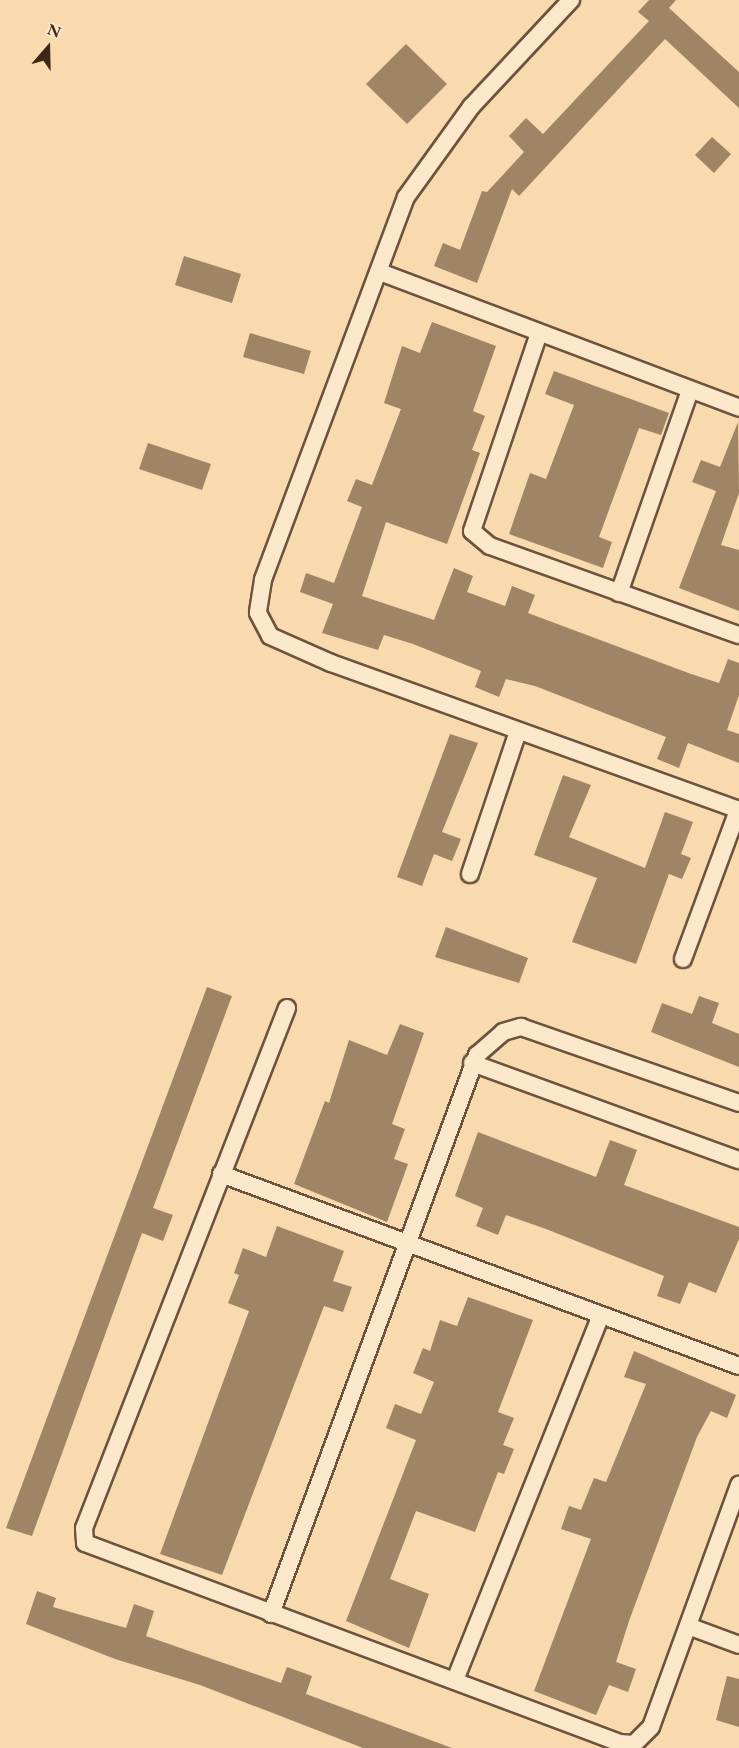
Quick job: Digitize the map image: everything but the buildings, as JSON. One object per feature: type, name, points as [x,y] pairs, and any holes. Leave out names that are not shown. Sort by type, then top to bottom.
[{"type":"street","points":[[570,0],[471,107],[428,163],[406,197],[381,272],[263,580],[258,614],[261,627],[288,646],[517,734],[739,810],[683,959]]},
{"type":"street","points":[[381,272],[739,408]]},
{"type":"street","points":[[539,333],[472,531],[490,546],[739,635]]},
{"type":"street","points":[[619,593],[690,390]]},
{"type":"street","points":[[470,874],[517,734]]},
{"type":"street","points":[[287,1008],[83,1536],[94,1549],[634,1744],[651,1727],[739,1485]]},
{"type":"street","points":[[271,1614],[410,1242],[472,1063],[503,1032],[521,1027],[739,1103]]},
{"type":"street","points":[[472,1063],[739,1160]]},
{"type":"street","points":[[221,1174],[410,1242],[739,1366]]},
{"type":"street","points":[[455,1680],[601,1315]]},
{"type":"street","points":[[688,1626],[739,1644]]}]
